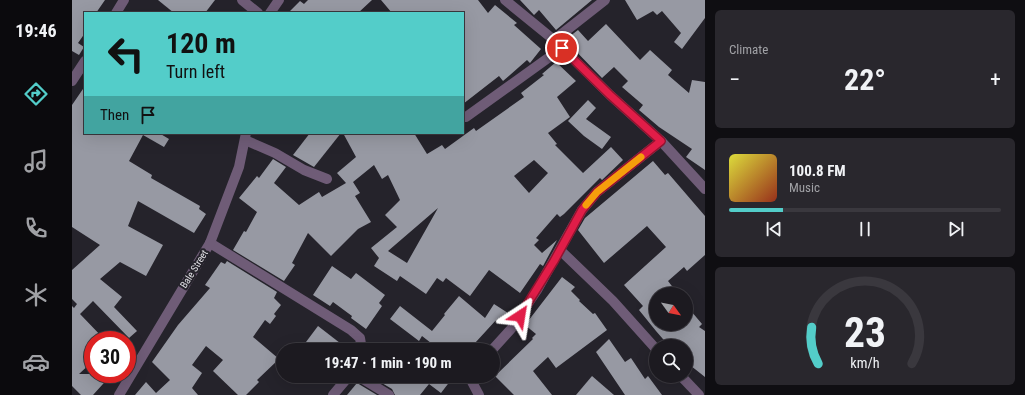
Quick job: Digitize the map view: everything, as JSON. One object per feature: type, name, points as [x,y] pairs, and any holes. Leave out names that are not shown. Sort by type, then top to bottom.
[{"type":"street","points":[[117,12],[124,0]]},
{"type":"street","points":[[242,0],[257,12]]},
{"type":"street","points":[[271,12],[279,0]]},
{"type":"street","points":[[505,0],[554,40],[610,95],[661,141],[705,189]]},
{"type":"street","points":[[554,40],[605,0]]},
{"type":"street","points":[[466,117],[562,48]]},
{"type":"street","points":[[72,81],[84,63]]},
{"type":"street","points":[[246,137],[304,170],[327,179]]},
{"type":"street","name":"Bale Street","points":[[119,395],[210,243],[239,167],[246,137]]},
{"type":"street","points":[[498,343],[511,329],[537,290],[582,210],[597,192],[661,141]]},
{"type":"street","points":[[210,243],[351,330],[360,338],[361,343]]},
{"type":"street","points":[[560,250],[613,302],[649,341]]},
{"type":"street","points":[[333,395],[343,383]]},
{"type":"street","points":[[369,383],[389,395]]},
{"type":"street","points":[[473,383],[479,395]]},
{"type":"street","points":[[688,383],[699,395]]},
{"type":"building","points":[[72,0],[105,0],[97,12],[84,12],[84,34],[78,43],[84,47],[79,55],[72,51]]},
{"type":"building","points":[[158,0],[215,0],[206,12],[173,12]]},
{"type":"building","points":[[308,0],[372,0],[359,12],[289,12],[300,1],[304,4]]},
{"type":"building","points":[[381,0],[478,0],[488,13],[495,5],[517,23],[514,25],[541,49],[530,63],[527,60],[503,81],[499,76],[464,103],[464,12],[391,12]]},
{"type":"building","points":[[520,0],[592,0],[556,30],[539,10],[534,15]]},
{"type":"building","points":[[625,0],[705,0],[705,18],[682,49],[674,42],[681,33],[662,11],[657,15],[653,11],[637,20]]},
{"type":"building","points":[[606,24],[640,60],[650,50],[672,70],[668,75],[689,93],[692,80],[705,82],[705,170],[686,157],[692,149],[659,127],[639,110],[643,105],[622,87],[628,81],[614,67],[602,78],[565,40],[578,30],[588,41]]},
{"type":"building","points":[[556,62],[576,81],[557,97],[570,117],[548,133],[557,144],[555,145],[583,173],[611,147],[623,160],[602,180],[600,178],[564,214],[560,217],[557,214],[536,238],[539,240],[534,245],[542,253],[557,240],[543,266],[540,264],[520,293],[489,270],[470,296],[446,278],[443,282],[437,278],[426,294],[400,276],[397,281],[374,266],[379,258],[371,248],[397,227],[385,215],[400,200],[388,175],[382,179],[374,165],[353,182],[360,193],[355,196],[371,222],[358,229],[331,256],[308,233],[292,263],[295,265],[284,281],[233,250],[244,231],[246,232],[257,212],[239,198],[257,176],[259,178],[273,159],[286,167],[274,183],[299,205],[319,192],[322,197],[346,183],[337,173],[356,157],[344,134],[415,134],[427,154],[442,145],[445,149],[474,128],[476,131],[524,97],[521,93],[544,75],[542,74]],"holes":[[[534,160],[548,173],[529,193],[514,176]],[[438,208],[407,263],[388,251]]]},
{"type":"building","points":[[84,87],[84,134],[161,134],[169,139],[164,147],[143,135],[129,161],[152,175],[151,178],[200,206],[199,209],[206,214],[194,233],[138,201],[128,226],[163,245],[146,276],[120,262],[100,279],[122,297],[114,307],[137,331],[136,332],[122,331],[93,301],[80,314],[96,331],[84,331],[84,369],[79,374],[84,374],[84,383],[104,383],[93,395],[81,395],[72,386],[72,306],[74,308],[77,304],[72,299],[72,270],[100,245],[72,227],[72,105]]},
{"type":"building","points":[[588,100],[596,108],[586,119],[611,137],[602,149],[584,136],[568,121]]},
{"type":"building","points":[[309,134],[340,134],[314,167],[293,155]]},
{"type":"building","points":[[653,161],[665,175],[668,173],[705,216],[705,255],[687,271],[684,267],[668,281],[673,287],[649,287],[649,322],[639,310],[643,306],[624,285],[666,247],[647,226],[604,263],[578,230],[585,218]]},
{"type":"building","points":[[227,261],[277,292],[274,298],[281,305],[274,314],[276,316],[270,324],[265,320],[253,337],[276,356],[276,362],[257,380],[259,382],[246,395],[238,395],[213,371],[223,360],[206,346],[192,365],[202,373],[192,388],[198,395],[135,395],[146,382],[156,393],[170,380],[152,362],[178,325],[210,288],[205,285],[221,262],[225,264]]},
{"type":"building","points":[[332,266],[351,279],[356,273],[385,295],[379,303],[382,306],[366,329],[333,302],[330,306],[313,295]]},
{"type":"building","points":[[562,277],[575,287],[571,291],[593,314],[595,313],[607,330],[556,368],[548,357],[533,371],[552,395],[514,395],[500,381],[500,371],[533,339],[532,338],[536,334],[525,325]]},
{"type":"building","points":[[459,296],[485,318],[494,304],[508,313],[502,323],[497,319],[475,343],[431,343],[422,336],[419,341],[390,319],[400,306],[432,331],[445,315],[444,314]]},
{"type":"building","points":[[693,313],[702,324],[699,327],[705,331],[705,377],[693,368],[693,339],[663,339],[656,331],[693,331]]},
{"type":"building","points":[[318,326],[340,343],[305,343]]},
{"type":"building","points":[[609,339],[625,362],[631,358],[645,379],[648,376],[649,383],[653,383],[662,395],[625,395],[596,352]]},
{"type":"building","points":[[592,376],[614,395],[576,395]]},
{"type":"building","points":[[357,383],[377,395],[347,395]]},
{"type":"building","points":[[382,383],[449,383],[441,393],[429,384],[420,395],[395,395],[392,389]]},
{"type":"slow traffic","points":[[586,205],[597,192],[641,157]]},
{"type":"route","points":[[520,316],[554,261],[582,210],[597,192],[661,141],[610,95],[562,48]]}]
